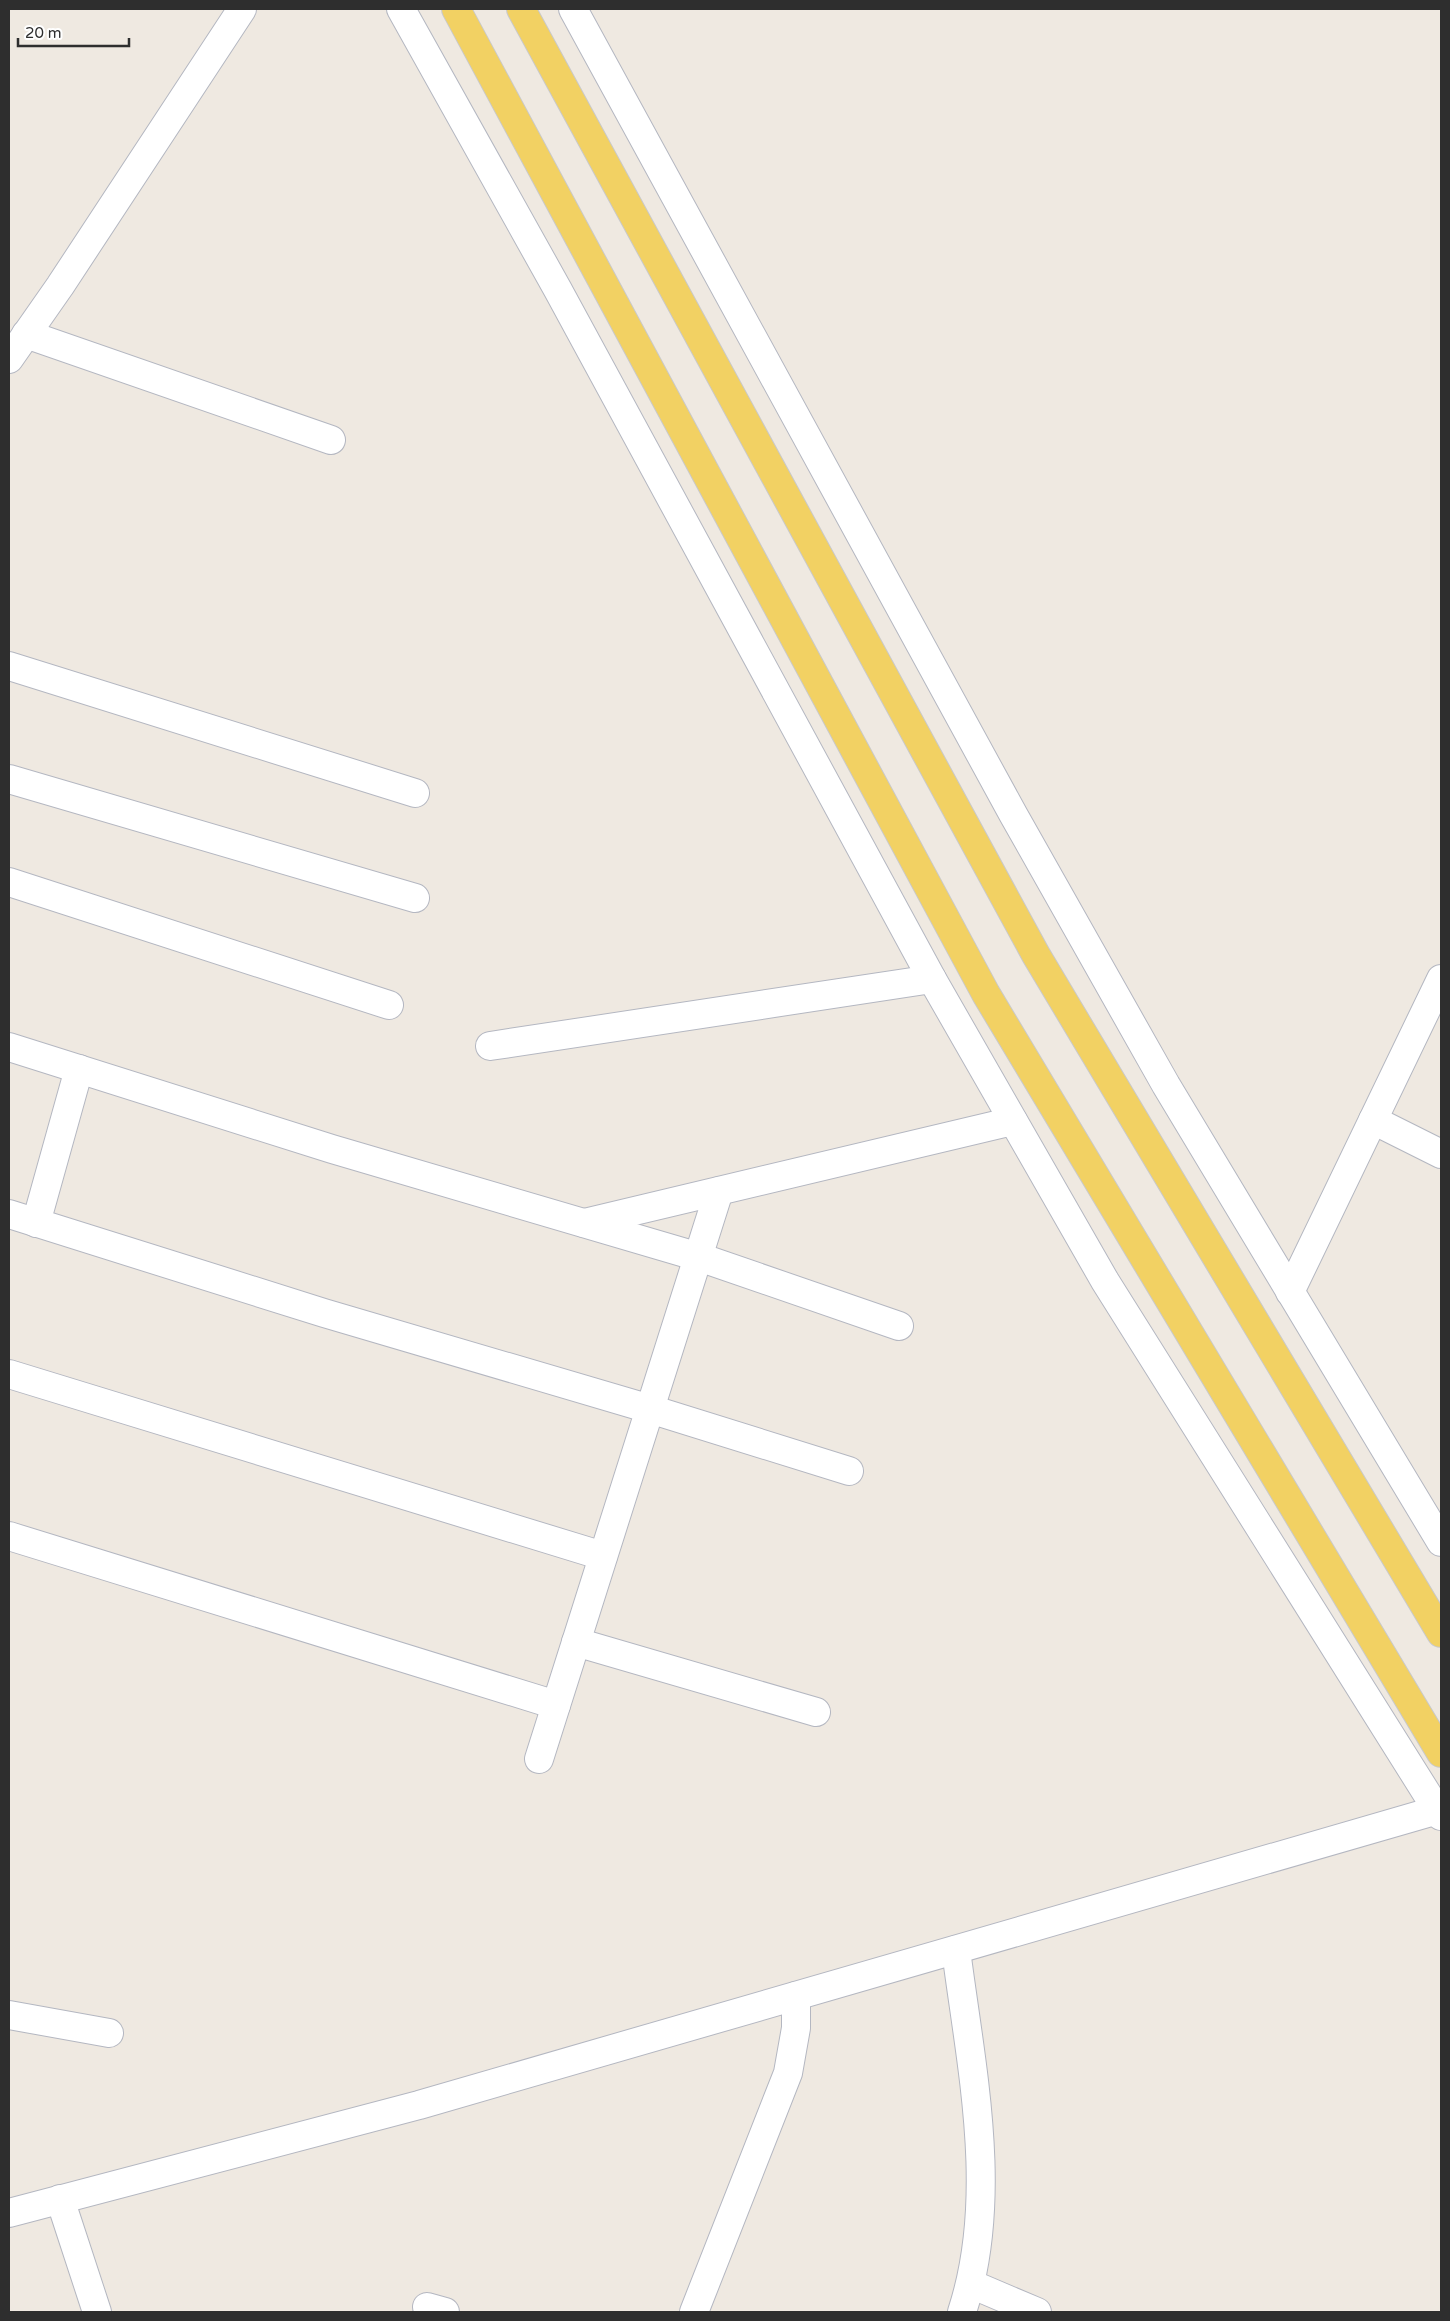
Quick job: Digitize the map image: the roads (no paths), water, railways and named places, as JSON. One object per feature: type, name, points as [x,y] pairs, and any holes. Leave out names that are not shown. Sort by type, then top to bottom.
[{"type":"main road","points":[[456,9],[986,994],[1441,1753]]},
{"type":"main road","points":[[521,9],[1036,955],[1441,1633]]},
{"type":"street","points":[[9,359],[242,9]]},
{"type":"street","points":[[9,2213],[419,2105],[1440,1812],[1105,1281],[932,978],[558,290],[401,9]]},
{"type":"street","points":[[573,9],[1022,831],[1166,1085],[1441,1542]]},
{"type":"street","points":[[26,334],[330,440]]},
{"type":"street","points":[[9,666],[415,792]]},
{"type":"street","points":[[9,779],[415,898]]},
{"type":"street","points":[[9,882],[389,1005]]},
{"type":"street","points":[[490,1046],[932,978]]},
{"type":"street","points":[[1290,1292],[1441,979]]},
{"type":"street","points":[[9,1047],[332,1149],[699,1257],[899,1326]]},
{"type":"street","points":[[36,1222],[79,1069]]},
{"type":"street","points":[[1373,1120],[1441,1154]]},
{"type":"street","points":[[582,1224],[1013,1121]]},
{"type":"street","points":[[539,1759],[719,1191]]},
{"type":"street","points":[[9,1214],[324,1313],[849,1470]]},
{"type":"street","points":[[9,1374],[603,1556]]},
{"type":"street","points":[[9,1536],[556,1705]]},
{"type":"street","points":[[576,1642],[816,1712]]},
{"type":"street","points":[[956,1950],[979,2146],[980,2199],[978,2248],[971,2284],[962,2312]]},
{"type":"street","points":[[694,2312],[788,2073],[796,2028],[796,1996]]},
{"type":"street","points":[[9,2016],[109,2033]]},
{"type":"street","points":[[60,2199],[97,2312]]},
{"type":"street","points":[[971,2284],[1037,2312]]}]
